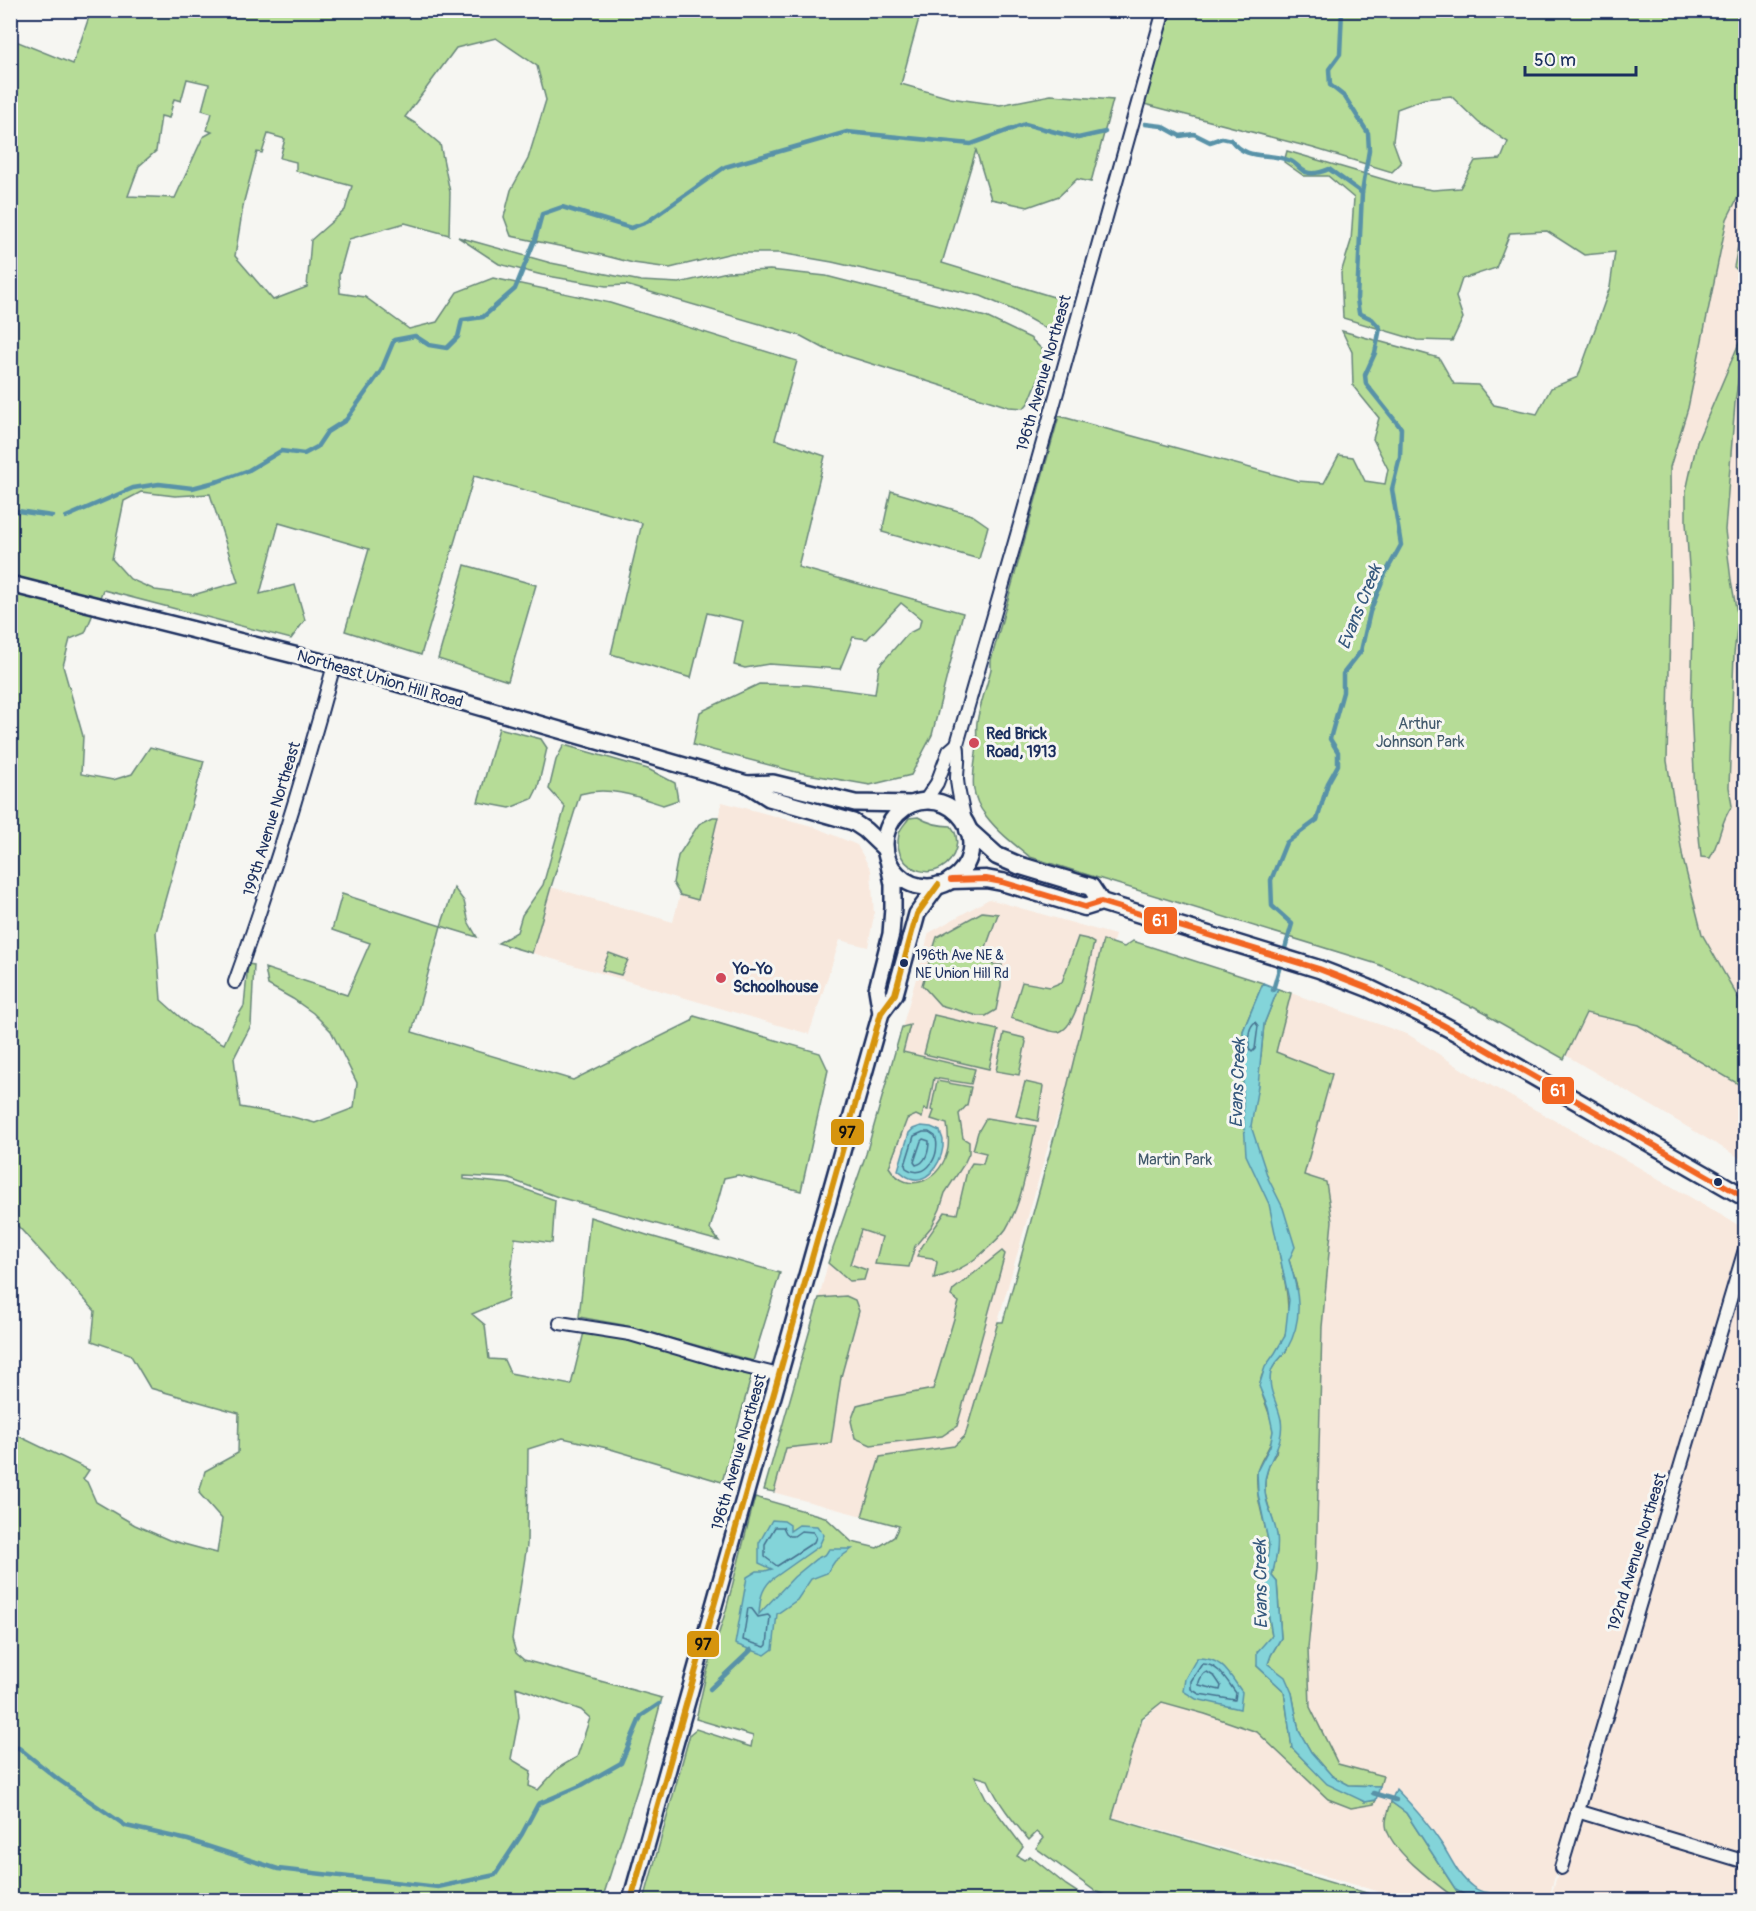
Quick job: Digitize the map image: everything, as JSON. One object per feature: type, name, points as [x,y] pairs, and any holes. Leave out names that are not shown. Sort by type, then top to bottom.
[{"type":"main road","points":[[967,826],[997,856],[1018,865],[1091,887],[1101,902]]},
{"type":"main road","points":[[945,882],[986,879],[1085,907],[1101,902],[1319,969],[1368,988],[1426,1016],[1746,1198]]},
{"type":"street","name":"196th Avenue Northeast","points":[[967,826],[958,791],[957,776],[960,755],[957,744],[1164,10]]},
{"type":"street","name":"Northeast Union Hill Road","points":[[10,584],[334,665],[747,784],[769,798],[853,822],[866,830],[886,854]]},
{"type":"street","name":"199th Avenue Northeast","points":[[235,982],[268,892],[334,665]]},
{"type":"street","name":"196th Avenue Northeast","points":[[918,802],[940,777],[949,751],[957,744]]},
{"type":"street","name":"Northeast Union Hill Road","points":[[747,784],[773,783],[855,803],[918,802]]},
{"type":"street","points":[[918,802],[937,802],[948,806],[958,813],[967,826],[971,844],[968,858],[962,870],[945,882],[926,886],[914,884],[894,870],[886,854],[886,835],[891,822],[900,811],[918,802]]},
{"type":"street","name":"196th Avenue Northeast","points":[[881,1013],[877,989],[891,934],[893,908],[893,884],[886,854]]},
{"type":"street","name":"196th Avenue Northeast","points":[[631,1900],[881,1013],[895,994],[917,914],[945,882]]},
{"type":"street","name":"192nd Avenue Northeast","points":[[1561,1868],[1746,1246]]},
{"type":"street","points":[[560,1323],[630,1334],[729,1363],[779,1374]]},
{"type":"street","points":[[1578,1811],[1746,1863]]},
{"type":"shaded area","points":[[1745,183],[1745,228],[1739,241],[1743,277],[1746,277],[1745,1010],[1702,934],[1683,859],[1667,761],[1671,581],[1670,467],[1688,408],[1727,219]]},
{"type":"shaded area","points":[[722,802],[812,826],[857,845],[871,870],[874,915],[868,947],[840,940],[809,1034],[532,953],[551,887],[673,922],[680,895],[698,900]]},
{"type":"shaded area","points":[[989,899],[1115,935],[1071,1080],[1053,1129],[998,1321],[988,1460],[876,1475],[862,1516],[765,1490],[828,1263],[866,1154],[929,933]]},
{"type":"shaded area","points":[[1291,993],[1409,1035],[1465,1071],[1745,1229],[1745,1900],[1647,1900],[1643,1898],[1640,1900],[1409,1900],[1113,1817],[1140,1723],[1162,1702],[1257,1732],[1328,1799],[1374,1804],[1383,1776],[1338,1764],[1310,1707],[1308,1648],[1316,1569],[1322,1327],[1332,1221],[1304,1175],[1332,1075],[1276,1052]],"holes":[[[1589,1737],[1577,1811],[1551,1896]]]},
{"type":"shaded area","points":[[1583,1010],[1637,1021],[1745,1085],[1745,1161],[1562,1053]]},
{"type":"green space","points":[[91,11],[921,11],[901,84],[950,98],[1000,105],[1051,95],[1113,100],[1091,182],[1077,179],[1059,196],[1028,207],[991,199],[976,150],[942,263],[1067,301],[1059,329],[1052,332],[1013,310],[981,296],[832,262],[780,253],[732,253],[670,268],[633,263],[511,236],[504,217],[511,190],[528,159],[546,100],[537,66],[496,38],[456,48],[405,117],[440,144],[450,192],[449,235],[405,223],[349,239],[339,275],[340,293],[365,297],[409,329],[437,322],[457,292],[493,278],[610,303],[797,361],[775,439],[825,456],[798,567],[963,613],[932,735],[911,775],[870,785],[796,772],[693,745],[700,712],[759,684],[807,685],[875,694],[879,666],[907,634],[919,628],[921,619],[901,603],[867,639],[853,637],[840,669],[769,664],[745,668],[734,665],[743,621],[707,613],[691,678],[611,654],[642,523],[474,476],[421,655],[345,631],[369,549],[279,523],[260,594],[295,585],[305,620],[291,639],[103,590],[85,633],[70,639],[63,666],[83,736],[81,774],[113,780],[132,774],[150,747],[204,761],[156,932],[161,1000],[190,1026],[224,1044],[244,1006],[248,964],[254,965],[251,1025],[234,1058],[240,1107],[315,1123],[354,1108],[357,1083],[331,1031],[313,1013],[268,985],[265,968],[347,995],[370,943],[332,930],[342,894],[441,926],[412,1032],[573,1080],[692,1021],[694,1016],[820,1053],[828,1070],[801,1191],[738,1175],[724,1178],[710,1229],[719,1241],[558,1197],[507,1178],[464,1176],[464,1179],[510,1184],[555,1200],[552,1243],[515,1238],[508,1299],[472,1314],[485,1325],[489,1359],[504,1360],[510,1373],[571,1385],[584,1332],[634,1341],[752,1374],[722,1482],[607,1448],[563,1438],[528,1449],[527,1545],[512,1639],[516,1653],[524,1660],[662,1698],[638,1787],[602,1900],[11,1900],[10,1432],[89,1470],[83,1479],[87,1482],[96,1502],[135,1525],[169,1540],[217,1553],[222,1519],[199,1493],[205,1471],[238,1453],[239,1413],[150,1388],[130,1354],[92,1341],[95,1311],[17,1225],[11,1209],[11,39],[73,64]],"holes":[[[187,79],[209,84],[202,110],[212,113],[207,130],[212,132],[203,137],[175,198],[128,196],[139,166],[156,151],[161,116],[169,118],[174,99],[181,101]],[[268,134],[285,139],[280,158],[296,162],[296,171],[352,186],[345,210],[311,240],[307,287],[273,300],[235,256],[244,201],[257,152],[262,153]],[[141,492],[175,496],[210,494],[238,582],[193,595],[155,590],[130,579],[112,559],[124,501]],[[516,1687],[581,1710],[590,1718],[577,1757],[558,1768],[538,1790],[529,1786],[531,1771],[511,1759],[519,1717]]]},
{"type":"green space","name":"Arthur Johnson Park","points":[[1169,11],[1745,11],[1745,183],[1727,219],[1688,408],[1670,467],[1671,581],[1667,761],[1683,859],[1702,934],[1745,1010],[1745,1088],[1638,1025],[1586,1013],[1564,1059],[1473,1006],[1377,964],[1030,857],[996,827],[980,807],[973,782],[978,715],[991,669],[991,660],[1059,416],[1298,481],[1324,483],[1339,455],[1353,457],[1365,481],[1385,484],[1388,469],[1373,439],[1379,418],[1353,386],[1352,352],[1342,331],[1439,358],[1454,384],[1478,385],[1494,405],[1537,414],[1551,388],[1578,377],[1610,287],[1615,252],[1584,255],[1547,231],[1510,233],[1496,268],[1462,279],[1456,297],[1463,318],[1452,341],[1417,340],[1343,318],[1341,273],[1351,241],[1354,198],[1328,176],[1304,176],[1284,162],[1287,151],[1403,185],[1433,190],[1460,188],[1475,161],[1501,159],[1508,142],[1479,123],[1451,96],[1424,99],[1397,109],[1393,141],[1401,163],[1392,172],[1313,148],[1144,104]]},
{"type":"green space","points":[[1745,228],[1746,277],[1734,267],[1739,241]]},
{"type":"green space","points":[[458,237],[551,263],[641,281],[679,283],[727,272],[770,270],[826,276],[986,317],[1030,338],[1048,355],[1029,402],[1024,408],[1009,407],[825,349],[801,336],[626,285],[606,286],[542,275],[499,264]]},
{"type":"green space","points":[[1745,329],[1745,353],[1741,361],[1735,403],[1725,530],[1738,619],[1734,654],[1729,787],[1732,806],[1710,858],[1701,857],[1695,794],[1691,709],[1693,627],[1686,491],[1697,442]]},
{"type":"green space","points":[[891,491],[972,515],[988,526],[979,559],[882,532]]},
{"type":"green space","points":[[465,565],[536,585],[508,681],[438,659]]},
{"type":"green space","points":[[499,728],[541,739],[547,748],[538,787],[532,799],[510,808],[478,802]]},
{"type":"green space","points":[[564,745],[648,769],[675,783],[678,800],[663,805],[633,795],[612,792],[580,794],[532,953],[498,943],[517,932],[522,915],[543,885],[565,807],[549,789],[556,760]]},
{"type":"green space","points":[[718,817],[698,900],[680,895],[673,883],[678,856],[699,824]]},
{"type":"green space","points":[[918,817],[934,824],[951,826],[954,831],[957,839],[956,848],[950,860],[941,868],[920,871],[910,866],[898,847],[902,828],[909,818]]},
{"type":"green space","points":[[454,888],[464,901],[469,923],[477,937],[441,926]]},
{"type":"green space","points":[[982,912],[998,914],[985,950],[993,965],[1002,965],[996,1010],[986,1016],[978,1016],[940,1005],[922,985],[937,937]]},
{"type":"green space","points":[[1078,937],[1094,943],[1082,994],[1071,1021],[1064,1029],[1053,1032],[1011,1018],[1022,982],[1050,987],[1062,982]]},
{"type":"green space","name":"Martin Park","points":[[1103,940],[1124,947],[1133,941],[1263,983],[1243,1031],[1243,1050],[1261,1056],[1264,1024],[1278,989],[1291,993],[1276,1052],[1332,1074],[1304,1175],[1326,1182],[1332,1221],[1322,1327],[1316,1569],[1308,1648],[1310,1707],[1338,1764],[1383,1776],[1380,1786],[1349,1785],[1332,1776],[1311,1752],[1299,1731],[1292,1693],[1268,1664],[1281,1638],[1277,1582],[1272,1576],[1277,1551],[1277,1535],[1265,1494],[1265,1480],[1269,1464],[1276,1453],[1281,1421],[1269,1386],[1271,1369],[1287,1350],[1297,1287],[1289,1260],[1278,1246],[1286,1291],[1287,1325],[1283,1342],[1264,1370],[1260,1383],[1273,1431],[1271,1442],[1257,1473],[1259,1500],[1269,1549],[1265,1583],[1272,1635],[1265,1644],[1257,1666],[1284,1691],[1292,1748],[1306,1762],[1364,1802],[1376,1800],[1374,1804],[1351,1808],[1328,1799],[1257,1732],[1162,1702],[1142,1718],[1112,1818],[1390,1900],[1116,1900],[1095,1891],[1036,1848],[1044,1838],[1037,1832],[1029,1840],[1001,1804],[988,1780],[975,1776],[986,1798],[1023,1847],[1017,1856],[1024,1860],[1030,1856],[1089,1900],[644,1900],[690,1734],[696,1729],[751,1747],[753,1736],[696,1719],[755,1497],[825,1517],[852,1542],[877,1548],[894,1537],[899,1526],[862,1516],[880,1457],[954,1446],[965,1436],[998,1322],[1003,1322],[1061,1112]]},
{"type":"green space","points":[[609,953],[628,960],[621,975],[602,970]]},
{"type":"green space","points":[[934,1015],[998,1030],[989,1069],[924,1054]]},
{"type":"green space","points":[[910,1025],[903,1052],[975,1069],[971,1084],[934,1078],[928,1110],[924,1109],[922,1118],[916,1115],[907,1119],[889,1167],[897,1176],[915,1183],[932,1176],[945,1159],[948,1148],[947,1124],[931,1119],[937,1081],[971,1087],[967,1105],[959,1114],[963,1138],[969,1142],[969,1153],[945,1193],[932,1226],[915,1246],[909,1267],[875,1264],[882,1237],[861,1230],[850,1264],[867,1270],[864,1280],[849,1281],[828,1263],[866,1154],[902,1027]]},
{"type":"green space","points":[[1004,1033],[1024,1038],[1026,1042],[1019,1075],[996,1071]]},
{"type":"green space","points":[[1025,1082],[1043,1086],[1038,1121],[1016,1116]]},
{"type":"green space","points":[[986,1118],[1036,1126],[1017,1205],[1006,1229],[979,1256],[958,1270],[934,1278],[937,1262],[932,1258],[917,1256],[945,1212],[957,1214],[967,1171],[972,1163],[983,1164],[986,1153],[973,1150],[978,1132]]},
{"type":"green space","points":[[590,1217],[780,1273],[753,1361],[623,1325],[579,1317]]},
{"type":"green space","points":[[1002,1251],[1005,1254],[957,1426],[942,1436],[871,1445],[855,1438],[851,1421],[857,1405],[933,1389],[959,1302],[951,1296],[953,1290]]},
{"type":"green space","points":[[846,1296],[855,1300],[859,1311],[841,1377],[831,1443],[786,1448],[774,1492],[764,1490],[819,1298]]},
{"type":"green space","points":[[1391,1802],[1406,1813],[1456,1890],[1474,1900],[1455,1900],[1425,1875],[1395,1845],[1386,1825]]},
{"type":"water","points":[[1263,983],[1278,989],[1264,1024],[1258,1086],[1251,1126],[1268,1178],[1283,1208],[1295,1247],[1289,1260],[1298,1305],[1296,1327],[1292,1338],[1272,1369],[1270,1379],[1282,1429],[1265,1481],[1267,1503],[1277,1535],[1277,1550],[1272,1576],[1277,1582],[1281,1638],[1268,1664],[1285,1677],[1292,1693],[1299,1731],[1311,1752],[1332,1776],[1349,1785],[1380,1786],[1376,1800],[1365,1802],[1327,1784],[1292,1748],[1284,1691],[1257,1666],[1257,1652],[1272,1635],[1265,1575],[1269,1545],[1258,1494],[1257,1471],[1270,1446],[1273,1431],[1268,1408],[1259,1386],[1265,1367],[1285,1336],[1289,1300],[1269,1204],[1246,1155],[1243,1031]]},
{"type":"water","points":[[921,1126],[940,1131],[943,1147],[935,1168],[930,1174],[917,1179],[908,1177],[898,1170],[909,1133]]},
{"type":"water","points":[[772,1520],[784,1521],[790,1525],[790,1531],[799,1525],[817,1526],[824,1535],[819,1546],[771,1580],[762,1595],[759,1614],[794,1577],[826,1554],[829,1549],[852,1549],[835,1561],[827,1573],[811,1579],[797,1600],[777,1614],[773,1649],[765,1655],[735,1644],[747,1577],[757,1571],[772,1569],[759,1563],[759,1543]]},
{"type":"water","points":[[1197,1658],[1213,1660],[1229,1673],[1242,1692],[1240,1709],[1196,1699],[1183,1691],[1185,1679]]},
{"type":"water","points":[[1396,1789],[1427,1824],[1468,1883],[1480,1891],[1516,1893],[1531,1900],[1474,1900],[1456,1890],[1406,1813],[1391,1802]]},
{"type":"waterway","name":"Evans Creek","points":[[1273,990],[1292,924],[1272,906],[1271,880],[1286,843],[1317,820],[1328,783],[1338,765],[1338,752],[1330,739],[1343,692],[1343,674],[1361,651],[1370,612],[1385,574],[1401,545],[1392,489],[1400,457],[1401,428],[1366,384],[1365,375],[1375,353],[1380,328],[1372,319],[1359,313],[1357,299],[1362,193],[1369,150],[1368,133],[1345,97],[1330,85],[1329,69],[1340,54],[1342,10]]},
{"type":"waterway","points":[[66,517],[133,488],[159,484],[192,488],[249,470],[281,451],[304,454],[317,447],[327,432],[346,420],[381,371],[394,340],[415,336],[429,345],[447,348],[458,337],[462,320],[483,317],[515,289],[535,240],[542,214],[562,207],[631,228],[647,222],[725,167],[847,132],[971,144],[1025,124],[1078,138],[1105,132]]},
{"type":"waterway","points":[[1145,124],[1162,126],[1180,136],[1194,134],[1210,142],[1222,138],[1231,140],[1251,154],[1283,158],[1309,173],[1329,169],[1362,193]]},
{"type":"waterway","points":[[10,513],[18,511],[52,516]]},
{"type":"waterway","points":[[710,1689],[751,1650]]},
{"type":"waterway","points":[[10,1747],[19,1748],[59,1780],[126,1826],[188,1840],[278,1869],[438,1887],[495,1875],[522,1834],[538,1804],[582,1785],[621,1763],[641,1716],[659,1704]]},
{"type":"waterway","name":"Evans Creek","points":[[1373,1793],[1396,1800]]},
{"type":"transit line","name":"61","points":[[951,880],[986,879],[1002,882],[1085,907],[1101,902],[1319,969],[1368,988],[1465,1037],[1746,1198]]},
{"type":"transit line","name":"97","points":[[631,1900],[881,1013],[895,994],[917,914],[938,885]]},
{"type":"place","name":"Red Brick Road, 1913","points":[[974,743]]},
{"type":"place","name":"196th Ave NE & NE Union Hill Rd","points":[[904,963]]},
{"type":"place","name":"Yo-Yo Schoolhouse","points":[[721,978]]}]
